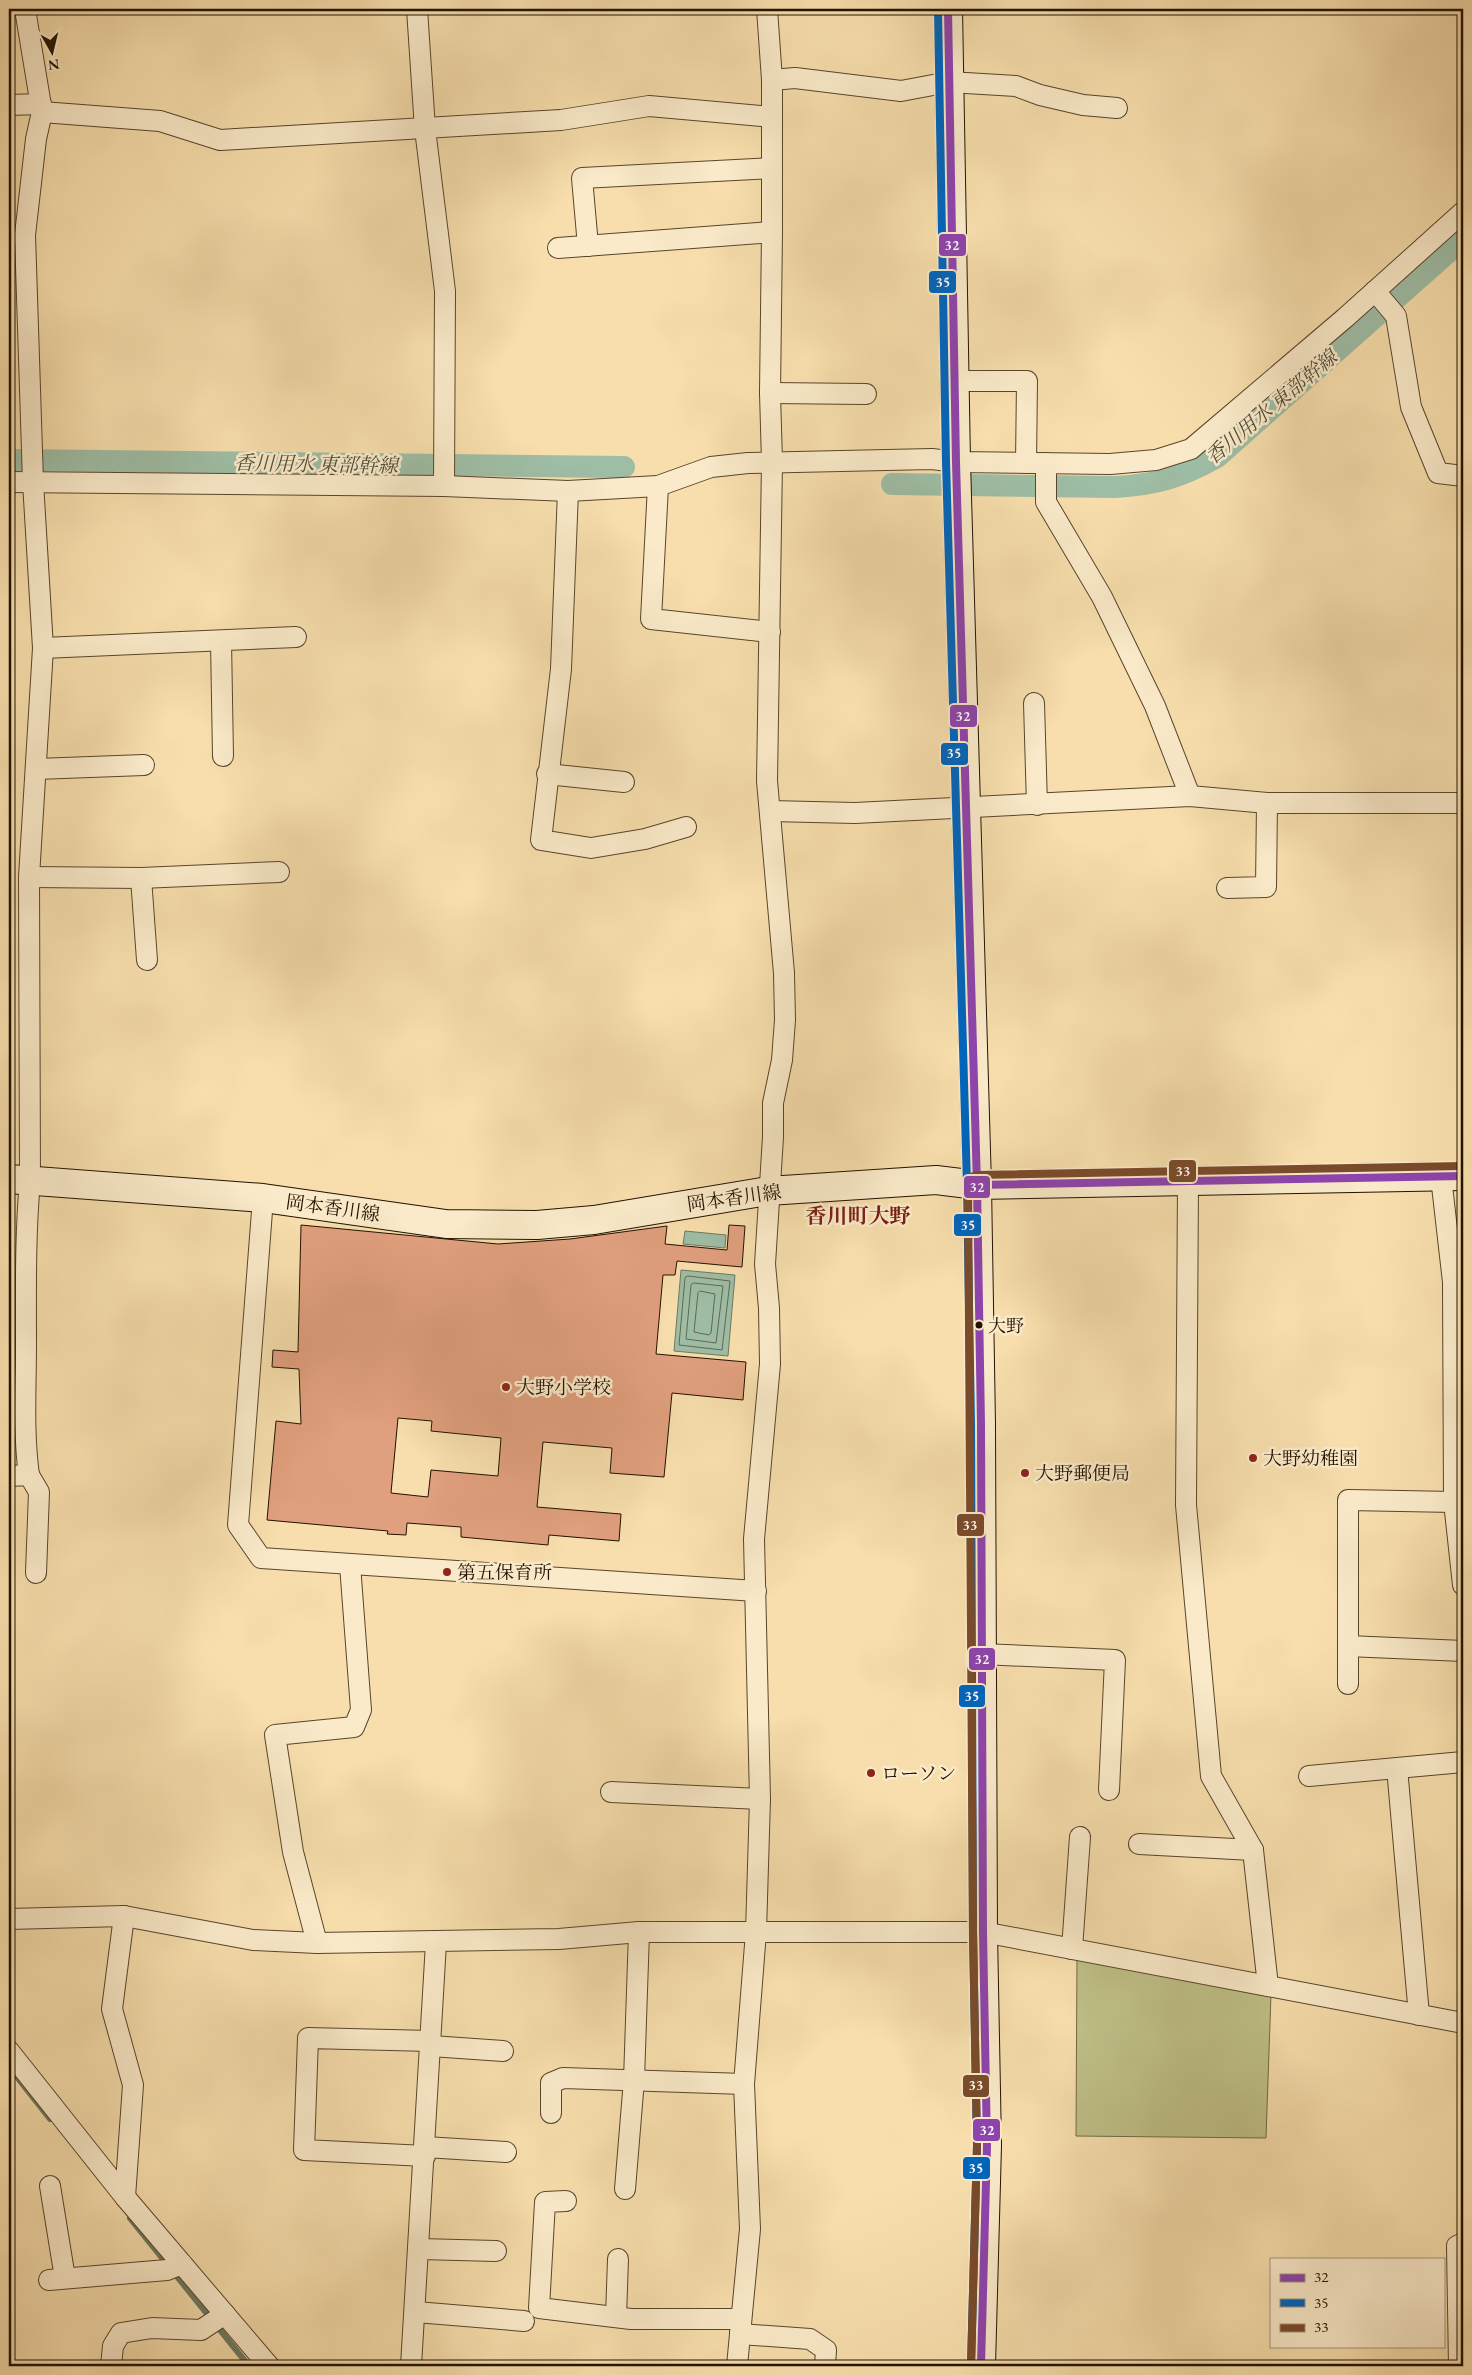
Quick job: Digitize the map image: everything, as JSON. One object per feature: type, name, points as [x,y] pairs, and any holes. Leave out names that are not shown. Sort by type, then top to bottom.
[{"type":"main road","points":[[948,9],[956,462],[978,1185],[983,1932],[987,2145],[982,2366]]},
{"type":"main road","name":"岡本香川線","points":[[19,1180],[263,1198],[446,1224],[537,1225],[594,1220],[768,1191],[936,1180],[978,1185],[1452,1176]]},
{"type":"street","points":[[25,9],[41,108],[25,235],[33,482],[43,648],[29,877],[19,1180],[27,1216],[17,1387],[29,1475],[39,1492],[36,1574]]},
{"type":"street","points":[[417,9],[425,129],[445,291],[444,486]]},
{"type":"street","points":[[737,2366],[750,2229],[744,2084],[756,1932],[760,1799],[755,1529],[770,1364],[769,1308],[765,1264],[768,1191],[774,1137],[773,1103],[782,1060],[785,1020],[784,973],[768,781],[772,462],[770,393],[772,80],[767,9]]},
{"type":"street","points":[[772,80],[795,78],[901,91],[949,82],[1016,86],[1040,95],[1074,103],[1117,108]]},
{"type":"street","points":[[9,105],[160,121],[220,140],[561,120],[649,106],[772,117]]},
{"type":"street","points":[[588,246],[582,178],[772,168]]},
{"type":"street","points":[[9,482],[444,486],[568,491],[658,486],[711,467],[772,462],[923,459],[956,462],[1110,464],[1156,460],[1191,449],[1375,292],[1463,212]]},
{"type":"street","points":[[558,248],[772,232]]},
{"type":"street","points":[[1375,292],[1396,316],[1411,407],[1438,474],[1463,476]]},
{"type":"street","points":[[955,381],[1027,381],[1026,462]]},
{"type":"street","points":[[770,393],[866,394]]},
{"type":"street","points":[[1046,464],[1046,502],[1102,597],[1156,706],[1190,796]]},
{"type":"street","points":[[658,486],[650,619],[770,632]]},
{"type":"street","points":[[568,491],[561,669],[547,774],[541,840],[591,848],[645,839],[686,828]]},
{"type":"street","points":[[43,648],[296,637]]},
{"type":"street","points":[[220,641],[223,756]]},
{"type":"street","points":[[1034,703],[1037,805]]},
{"type":"street","points":[[36,768],[144,765]]},
{"type":"street","points":[[547,774],[624,782]]},
{"type":"street","points":[[770,812],[855,813],[1190,796],[1267,803],[1463,803]]},
{"type":"street","points":[[1226,888],[1266,887],[1267,803]]},
{"type":"street","points":[[29,877],[142,878],[279,872]]},
{"type":"street","points":[[142,878],[147,960]]},
{"type":"street","points":[[1452,1176],[1458,1382],[1457,1492],[1463,1585]]},
{"type":"street","points":[[1188,1182],[1186,1505],[1211,1776],[1253,1850],[1268,1986]]},
{"type":"street","points":[[263,1198],[238,1525],[261,1558],[756,1591]]},
{"type":"street","points":[[9,1476],[29,1475]]},
{"type":"street","points":[[1348,1684],[1348,1500],[1457,1492]]},
{"type":"street","points":[[317,1943],[293,1852],[275,1735],[354,1727],[361,1710],[350,1564]]},
{"type":"street","points":[[1348,1646],[1463,1650]]},
{"type":"street","points":[[982,1654],[1115,1660],[1109,1790]]},
{"type":"street","points":[[1309,1776],[1463,1762]]},
{"type":"street","points":[[1397,1768],[1419,2015]]},
{"type":"street","points":[[611,1792],[760,1799]]},
{"type":"street","points":[[1072,1949],[1080,1837]]},
{"type":"street","points":[[1139,1844],[1253,1850]]},
{"type":"street","points":[[124,1916],[112,2009],[133,2085],[125,2197]]},
{"type":"street","points":[[9,1919],[124,1916],[254,1940],[317,1943],[436,1943],[559,1939],[639,1932],[983,1932],[1463,2023]]},
{"type":"street","points":[[624,2189],[634,2080],[639,1932]]},
{"type":"street","points":[[411,2366],[420,2249],[436,1943]]},
{"type":"street","points":[[503,2051],[431,2043],[308,2038],[304,2150],[506,2152]]},
{"type":"street","points":[[9,2051],[125,2197],[175,2267],[218,2319],[269,2366]]},
{"type":"street","points":[[551,2113],[551,2083],[563,2078],[744,2084]]},
{"type":"street","points":[[50,2186],[57,2279],[175,2267]]},
{"type":"street","points":[[566,2201],[545,2202],[539,2308],[616,2317],[682,2320],[740,2327],[810,2339],[826,2350],[825,2366]]},
{"type":"street","points":[[1458,2366],[1457,2246],[1463,2243]]},
{"type":"street","points":[[420,2249],[496,2251]]},
{"type":"street","points":[[616,2317],[618,2259]]},
{"type":"street","points":[[416,2312],[524,2320]]},
{"type":"street","points":[[111,2366],[113,2346],[121,2333],[152,2328],[201,2330],[218,2319]]},
{"type":"green space","points":[[1077,1955],[1271,1994],[1266,2138],[1076,2136]]},
{"type":"water","points":[[685,1231],[726,1235],[725,1248],[683,1244]]},
{"type":"water","points":[[681,1270],[735,1275],[728,1356],[674,1351]]},
{"type":"building","name":"大野小学校","points":[[301,1225],[498,1244],[570,1239],[667,1226],[665,1244],[727,1250],[729,1225],[745,1226],[742,1267],[677,1261],[675,1275],[663,1275],[656,1354],[746,1362],[743,1400],[672,1393],[664,1477],[610,1473],[612,1448],[543,1442],[537,1507],[621,1514],[619,1541],[549,1535],[548,1545],[461,1537],[461,1527],[407,1523],[406,1535],[387,1534],[388,1531],[267,1520],[276,1421],[301,1424],[299,1369],[272,1367],[273,1350],[298,1352]],"holes":[[[398,1418],[432,1421],[431,1431],[501,1438],[498,1476],[431,1470],[428,1497],[391,1493]]]},
{"type":"waterway","name":"香川用水 東部幹線","points":[[892,484],[1115,487],[1156,482],[1192,470],[1217,457],[1463,239]]},
{"type":"waterway","name":"香川用水 東部幹線","points":[[9,460],[624,467]]},
{"type":"waterway","points":[[9,2067],[50,2119]]},
{"type":"waterway","points":[[130,2218],[249,2366]]},
{"type":"transit line","name":"35","points":[[938,9],[946,462],[967,1185],[971,1424],[973,1932],[977,2145],[971,2366]]},
{"type":"transit line","name":"32","points":[[948,9],[956,462],[977,1185],[981,1424],[983,1932],[987,2145],[981,2366]]},
{"type":"transit line","name":"33","points":[[971,2366],[977,2145],[973,1932],[968,1181],[971,1177],[977,1175],[1463,1166]]},
{"type":"transit line","name":"32","points":[[977,1185],[1463,1176]]},
{"type":"place","name":"大野","points":[[979,1325]]},
{"type":"place","name":"大野小学校","points":[[506,1387]]},
{"type":"place","name":"大野幼稚園","points":[[1253,1458]]},
{"type":"place","name":"大野郵便局","points":[[1025,1473]]},
{"type":"place","name":"第五保育所","points":[[447,1572]]},
{"type":"place","name":"ローソン","points":[[871,1773]]},
{"type":"district","name":"香川町大野","points":[[858,1215]]}]
